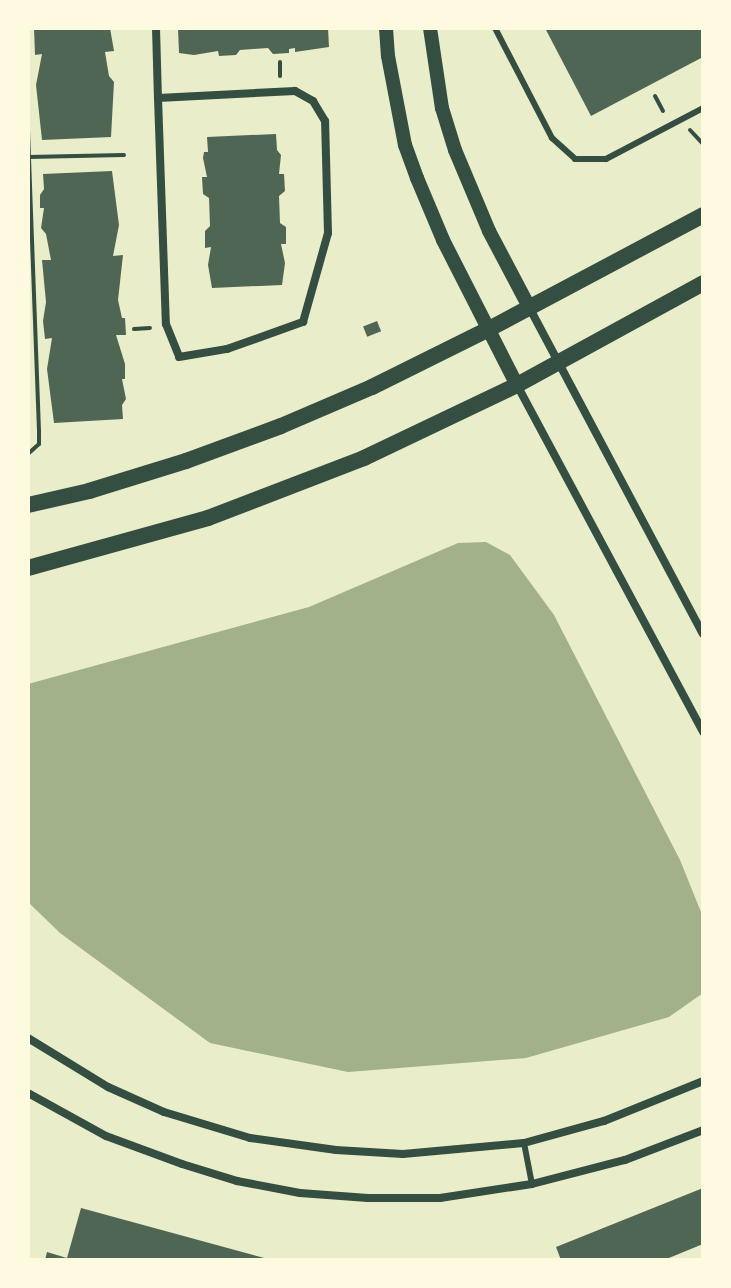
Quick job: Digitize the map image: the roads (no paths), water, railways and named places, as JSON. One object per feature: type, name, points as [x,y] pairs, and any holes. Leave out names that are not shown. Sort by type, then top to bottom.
[{"type":"main road","points":[[28,505],[89,491],[186,461],[281,426],[372,387],[489,329],[703,215]]},
{"type":"main road","points":[[28,568],[165,532],[275,494],[364,458],[517,385],[703,283]]},
{"type":"street","points":[[156,28],[158,98],[166,324],[179,357],[227,349],[303,322],[328,233],[325,121],[313,101],[295,91],[158,98]]},
{"type":"street","points":[[386,28],[388,56],[405,145],[443,240],[703,732]]},
{"type":"street","points":[[430,28],[442,108],[482,218],[703,634]]},
{"type":"street","points":[[28,1038],[108,1087],[164,1112],[250,1138],[324,1149],[403,1154],[524,1143],[604,1121],[703,1081]]},
{"type":"street","points":[[28,1093],[106,1136],[182,1164],[237,1181],[300,1193],[440,1198],[532,1184],[625,1160],[703,1130]]},
{"type":"lane","points":[[495,28],[552,138],[575,159],[606,159],[703,108]]},
{"type":"lane","points":[[524,1143],[532,1184]]}]
